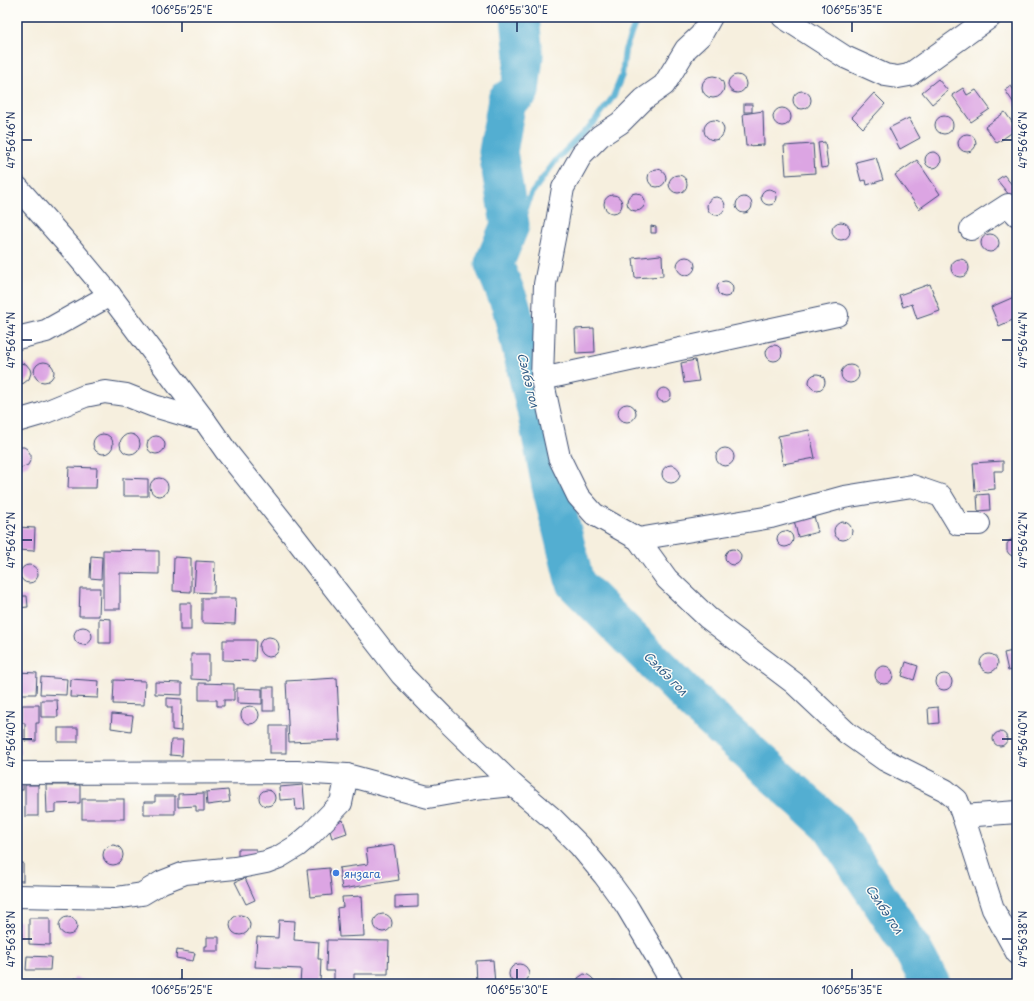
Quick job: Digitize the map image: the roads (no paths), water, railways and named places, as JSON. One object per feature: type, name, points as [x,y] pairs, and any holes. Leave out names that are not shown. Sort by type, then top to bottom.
[{"type":"street","points":[[711,17],[702,35],[686,49],[664,85],[644,99],[620,124],[600,136],[582,154],[563,188],[545,284],[542,379],[559,457],[578,496],[594,514],[638,539],[667,579],[708,618],[794,683],[847,733],[885,760],[945,790],[958,800],[993,909],[1017,953]]},
{"type":"street","points":[[783,17],[845,57],[885,75],[898,78],[909,75],[990,17]]},
{"type":"street","points":[[17,187],[110,295],[226,451],[401,674],[443,717],[513,784],[559,824],[604,875],[626,905],[673,984]]},
{"type":"street","points":[[971,229],[1008,205],[1017,215]]},
{"type":"street","points":[[17,338],[46,331],[110,295]]},
{"type":"street","points":[[542,379],[837,315]]},
{"type":"street","points":[[17,421],[41,414],[85,396],[105,392],[126,395],[154,406],[205,421]]},
{"type":"street","points":[[638,539],[771,517],[844,497],[912,486],[941,496],[958,524],[979,524]]},
{"type":"street","points":[[17,773],[297,772],[347,775],[428,797],[513,784]]},
{"type":"street","points":[[17,896],[122,897],[142,894],[162,882],[185,873],[235,868],[266,862],[279,857],[297,846],[310,835],[341,803],[347,775]]},
{"type":"street","points":[[963,816],[1017,812]]},
{"type":"waterway","name":"Сэлбэ гол","points":[[520,17],[524,56],[520,91],[507,100],[498,152],[510,225],[494,264],[511,306],[536,410],[551,486],[575,583],[700,708],[831,826],[911,947],[931,984]]},
{"type":"waterway","name":"Сэлбэ гол","points":[[511,306],[508,254],[517,227],[531,194],[557,159],[595,121],[613,97],[622,75],[625,50],[639,17]]},
{"type":"place","name":"янзага","points":[[336,873]]}]
